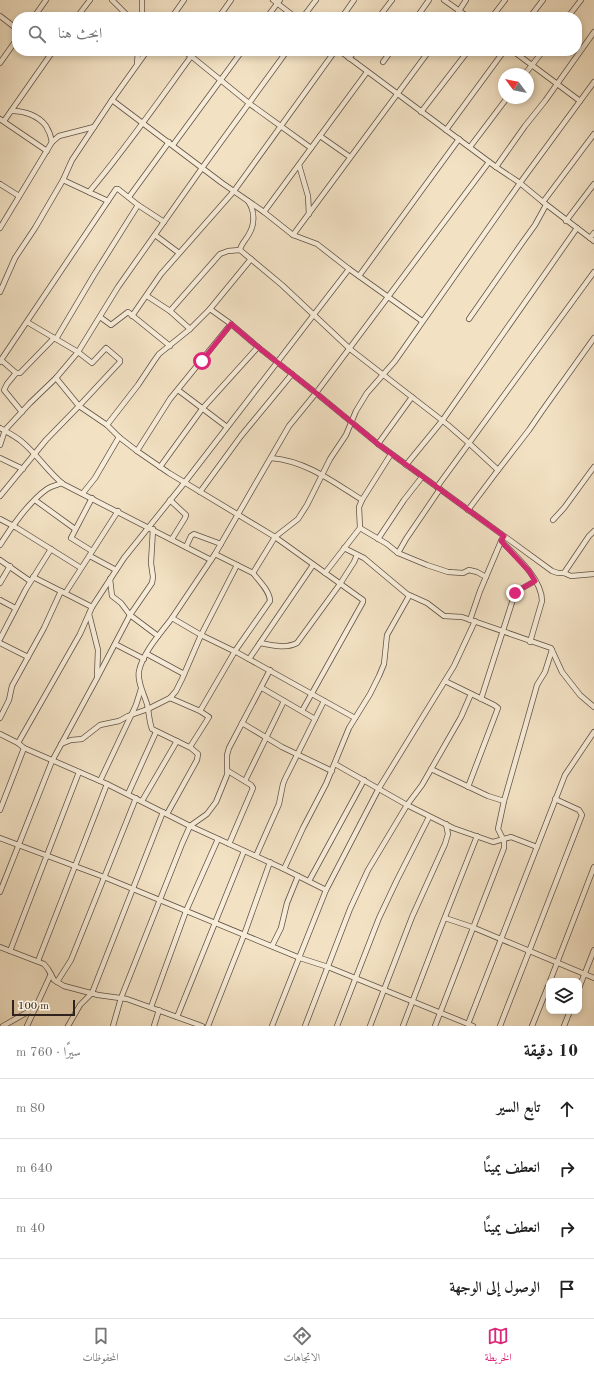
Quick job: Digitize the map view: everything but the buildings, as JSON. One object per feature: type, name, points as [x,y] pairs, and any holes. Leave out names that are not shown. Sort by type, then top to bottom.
[{"type":"street","points":[[38,12],[46,0]]},
{"type":"street","points":[[81,12],[90,0]]},
{"type":"street","points":[[112,0],[124,12]]},
{"type":"street","points":[[142,0],[142,12]]},
{"type":"street","points":[[176,12],[184,0]]},
{"type":"street","points":[[223,12],[231,0]]},
{"type":"street","points":[[273,0],[279,2],[290,12]]},
{"type":"street","points":[[308,12],[316,0]]},
{"type":"street","points":[[346,12],[354,0]]},
{"type":"street","points":[[383,12],[392,0]]},
{"type":"street","points":[[420,12],[429,0]]},
{"type":"street","points":[[444,0],[459,11],[466,0]]},
{"type":"street","points":[[496,12],[505,0]]},
{"type":"street","points":[[534,12],[543,0]]},
{"type":"street","points":[[572,12],[581,0]]},
{"type":"street","points":[[271,12],[279,2]]},
{"type":"street","points":[[0,16],[12,25]]},
{"type":"street","points":[[582,49],[594,32]]},
{"type":"street","points":[[0,63],[12,46]]},
{"type":"street","points":[[47,151],[2,120],[11,111],[48,56]]},
{"type":"street","points":[[136,66],[137,56]]},
{"type":"street","points":[[0,292],[15,258],[35,228],[63,180],[72,160],[143,56]]},
{"type":"street","points":[[88,192],[109,169],[144,123],[191,56],[250,104],[311,148]]},
{"type":"street","points":[[129,197],[238,56]]},
{"type":"street","points":[[0,445],[2,429],[22,412],[56,378],[78,352],[118,287],[202,168],[284,56]]},
{"type":"street","points":[[132,316],[158,278],[234,191],[280,125],[331,56]]},
{"type":"street","points":[[347,56],[396,94],[520,183],[566,221],[592,239],[594,233]]},
{"type":"street","points":[[383,62],[387,56]]},
{"type":"street","points":[[293,235],[425,56]]},
{"type":"street","points":[[421,112],[464,56]]},
{"type":"street","points":[[446,130],[500,56]]},
{"type":"street","points":[[520,56],[580,101]]},
{"type":"street","points":[[530,68],[539,56]]},
{"type":"street","points":[[496,167],[577,56]]},
{"type":"street","points":[[264,212],[367,72]]},
{"type":"street","points":[[253,574],[275,537],[298,519],[307,505],[330,458],[346,435],[356,411],[367,393],[395,361],[520,183],[594,82]]},
{"type":"street","points":[[112,100],[293,235],[317,244],[349,269],[422,321]]},
{"type":"street","points":[[470,147],[502,104]]},
{"type":"street","points":[[11,111],[19,110],[27,113],[45,125],[52,142]]},
{"type":"street","points":[[0,228],[2,220],[19,196],[52,142],[59,136],[94,126]]},
{"type":"street","points":[[469,319],[535,225],[552,192],[594,134]]},
{"type":"street","points":[[320,136],[350,158]]},
{"type":"street","points":[[359,276],[459,139]]},
{"type":"street","points":[[68,1026],[80,1005],[92,993],[132,889],[165,813],[198,755],[198,752],[190,747],[152,729],[140,681],[139,671],[144,659],[158,636],[212,560],[289,426],[350,349],[489,162]]},
{"type":"street","points":[[299,165],[308,196],[309,214]]},
{"type":"street","points":[[63,180],[108,201]]},
{"type":"street","points":[[566,221],[594,184]]},
{"type":"street","points":[[0,185],[19,196]]},
{"type":"street","points":[[16,373],[1,361],[117,189],[164,222]]},
{"type":"street","points":[[240,250],[253,226],[252,207],[248,201]]},
{"type":"street","points":[[22,412],[4,390],[7,384],[16,373],[20,373],[55,338],[138,205]]},
{"type":"street","points":[[406,465],[442,421],[577,228]]},
{"type":"street","points":[[155,235],[179,253]]},
{"type":"street","points":[[170,311],[220,254],[228,251],[240,250],[282,285],[350,349],[469,443],[498,470]]},
{"type":"street","points":[[107,425],[138,385],[154,361],[210,309],[251,259]]},
{"type":"street","points":[[18,743],[80,634],[92,607],[116,570],[349,269]]},
{"type":"street","points":[[398,553],[469,443],[594,272]]},
{"type":"street","points":[[147,296],[170,311],[190,329]]},
{"type":"street","points":[[210,309],[231,324],[391,454],[552,571],[571,576],[594,574]]},
{"type":"street","points":[[100,317],[110,325],[126,312],[170,346]]},
{"type":"street","points":[[0,496],[46,440],[121,361],[107,349],[104,349],[92,363],[78,352],[27,322]]},
{"type":"street","points":[[137,451],[164,408],[231,324]]},
{"type":"street","points":[[468,510],[529,430],[594,338]]},
{"type":"street","points":[[160,467],[202,409],[258,347]]},
{"type":"street","points":[[200,492],[241,436],[292,374]]},
{"type":"street","points":[[56,378],[79,406],[107,425],[119,437],[137,451],[238,516],[275,537],[361,599],[363,602],[302,711]]},
{"type":"street","points":[[178,390],[226,427]]},
{"type":"street","points":[[378,444],[412,397]]},
{"type":"street","points":[[2,429],[21,440],[35,454],[48,471],[62,483],[212,560]]},
{"type":"street","points":[[83,493],[95,478],[119,437]]},
{"type":"street","points":[[325,573],[360,528],[359,508],[362,500],[391,454]]},
{"type":"street","points":[[0,458],[23,469]]},
{"type":"street","points":[[270,458],[280,459],[305,466],[362,500]]},
{"type":"street","points":[[553,520],[564,508],[594,466]]},
{"type":"street","points":[[378,539],[422,476]]},
{"type":"street","points":[[0,545],[12,525],[35,500],[47,490],[62,483]]},
{"type":"street","points":[[92,498],[71,538],[91,554],[116,570]]},
{"type":"street","points":[[35,500],[75,529]]},
{"type":"street","points":[[170,500],[186,517],[172,539]]},
{"type":"street","points":[[0,718],[9,700],[12,686],[64,591],[91,554],[118,511]]},
{"type":"street","points":[[0,519],[81,568]]},
{"type":"street","points":[[0,892],[52,760],[130,615],[153,580],[150,528]]},
{"type":"street","points":[[360,528],[398,553],[427,565],[448,572],[463,573],[469,570],[486,576]]},
{"type":"street","points":[[564,573],[594,531]]},
{"type":"street","points":[[186,547],[191,536],[194,534],[221,544]]},
{"type":"street","points":[[272,1026],[326,890],[379,788],[445,682],[465,646],[486,576],[504,536]]},
{"type":"street","points":[[501,541],[529,571],[542,595],[542,601],[530,642]]},
{"type":"street","points":[[344,548],[364,558],[409,596],[428,603],[444,616],[458,616],[472,620],[530,642],[547,646],[552,650],[562,672],[580,695],[594,707]]},
{"type":"street","points":[[0,639],[30,581],[51,549]]},
{"type":"street","points":[[200,711],[235,651],[270,601],[267,592],[253,574],[215,554]]},
{"type":"street","points":[[260,643],[290,646],[297,643],[340,584],[357,555]]},
{"type":"street","points":[[0,560],[30,581]]},
{"type":"street","points":[[249,659],[313,564]]},
{"type":"street","points":[[60,744],[71,740],[82,739],[100,726],[119,721],[170,698],[176,691],[201,634],[237,565]]},
{"type":"street","points":[[0,582],[10,566]]},
{"type":"street","points":[[33,576],[92,607]]},
{"type":"street","points":[[110,579],[111,595],[121,603],[130,615],[158,636]]},
{"type":"street","points":[[481,699],[515,593],[535,581]]},
{"type":"street","points":[[284,869],[332,772],[346,734],[370,694],[384,664],[387,635],[409,596]]},
{"type":"street","points":[[0,600],[16,608]]},
{"type":"street","points":[[89,614],[98,650],[96,680]]},
{"type":"street","points":[[172,618],[270,670],[355,718]]},
{"type":"street","points":[[0,643],[28,656]]},
{"type":"street","points":[[115,644],[144,659]]},
{"type":"street","points":[[435,1026],[504,848],[505,843],[498,829],[504,801],[537,685],[545,672],[552,650]]},
{"type":"street","points":[[147,654],[184,674]]},
{"type":"street","points":[[113,1026],[121,998],[190,826],[207,814],[216,802],[228,771],[228,752],[270,670]]},
{"type":"street","points":[[445,682],[496,706],[498,711],[468,787]]},
{"type":"street","points":[[100,780],[132,715],[140,697],[142,687]]},
{"type":"street","points":[[262,688],[315,718]]},
{"type":"street","points":[[305,1026],[350,909],[361,885],[407,805],[432,769],[461,717],[471,694]]},
{"type":"street","points":[[170,698],[209,716],[190,747]]},
{"type":"street","points":[[245,781],[284,701]]},
{"type":"street","points":[[256,856],[279,804],[283,784],[324,701]]},
{"type":"street","points":[[242,723],[332,772]]},
{"type":"street","points":[[128,794],[156,732]]},
{"type":"street","points":[[0,838],[104,877],[300,958],[471,1025],[565,775],[594,732]]},
{"type":"street","points":[[0,734],[18,743],[24,748],[100,780],[190,826],[270,862],[326,890]]},
{"type":"street","points":[[142,801],[177,741]]},
{"type":"street","points":[[0,810],[24,748]]},
{"type":"street","points":[[335,764],[429,817],[446,824],[493,842],[511,837],[537,847]]},
{"type":"street","points":[[432,769],[468,787],[504,801]]},
{"type":"street","points":[[228,771],[252,786],[253,790],[229,844]]},
{"type":"street","points":[[10,950],[79,772]]},
{"type":"street","points":[[309,881],[364,780]]},
{"type":"street","points":[[38,961],[76,867],[107,784]]},
{"type":"street","points":[[56,982],[71,960],[136,798]]},
{"type":"street","points":[[500,1026],[582,815],[579,810],[555,799]]},
{"type":"street","points":[[338,1026],[379,918],[429,817]]},
{"type":"street","points":[[370,1026],[412,917],[445,844],[448,834],[446,824]]},
{"type":"street","points":[[403,1026],[477,836]]},
{"type":"street","points":[[152,1007],[186,911],[218,839]]},
{"type":"street","points":[[177,1017],[244,851]]},
{"type":"street","points":[[208,1026],[244,935],[270,862]]},
{"type":"street","points":[[551,978],[594,867]]},
{"type":"street","points":[[272,946],[281,928],[287,903],[298,876]]},
{"type":"street","points":[[445,918],[594,978]]},
{"type":"street","points":[[0,946],[38,961],[46,966],[56,982],[64,986],[121,998],[152,1007],[202,1026]]},
{"type":"street","points":[[582,981],[594,950]]},
{"type":"street","points":[[27,1026],[51,974]]},
{"type":"street","points":[[532,1026],[546,991]]},
{"type":"street","points":[[3,1026],[36,1008]]},
{"type":"street","points":[[154,1026],[158,1010]]},
{"type":"street","points":[[564,1026],[569,1014]]},
{"type":"route","points":[[202,361],[231,324],[378,444],[504,536],[501,541],[529,571],[535,581],[515,593]]}]
